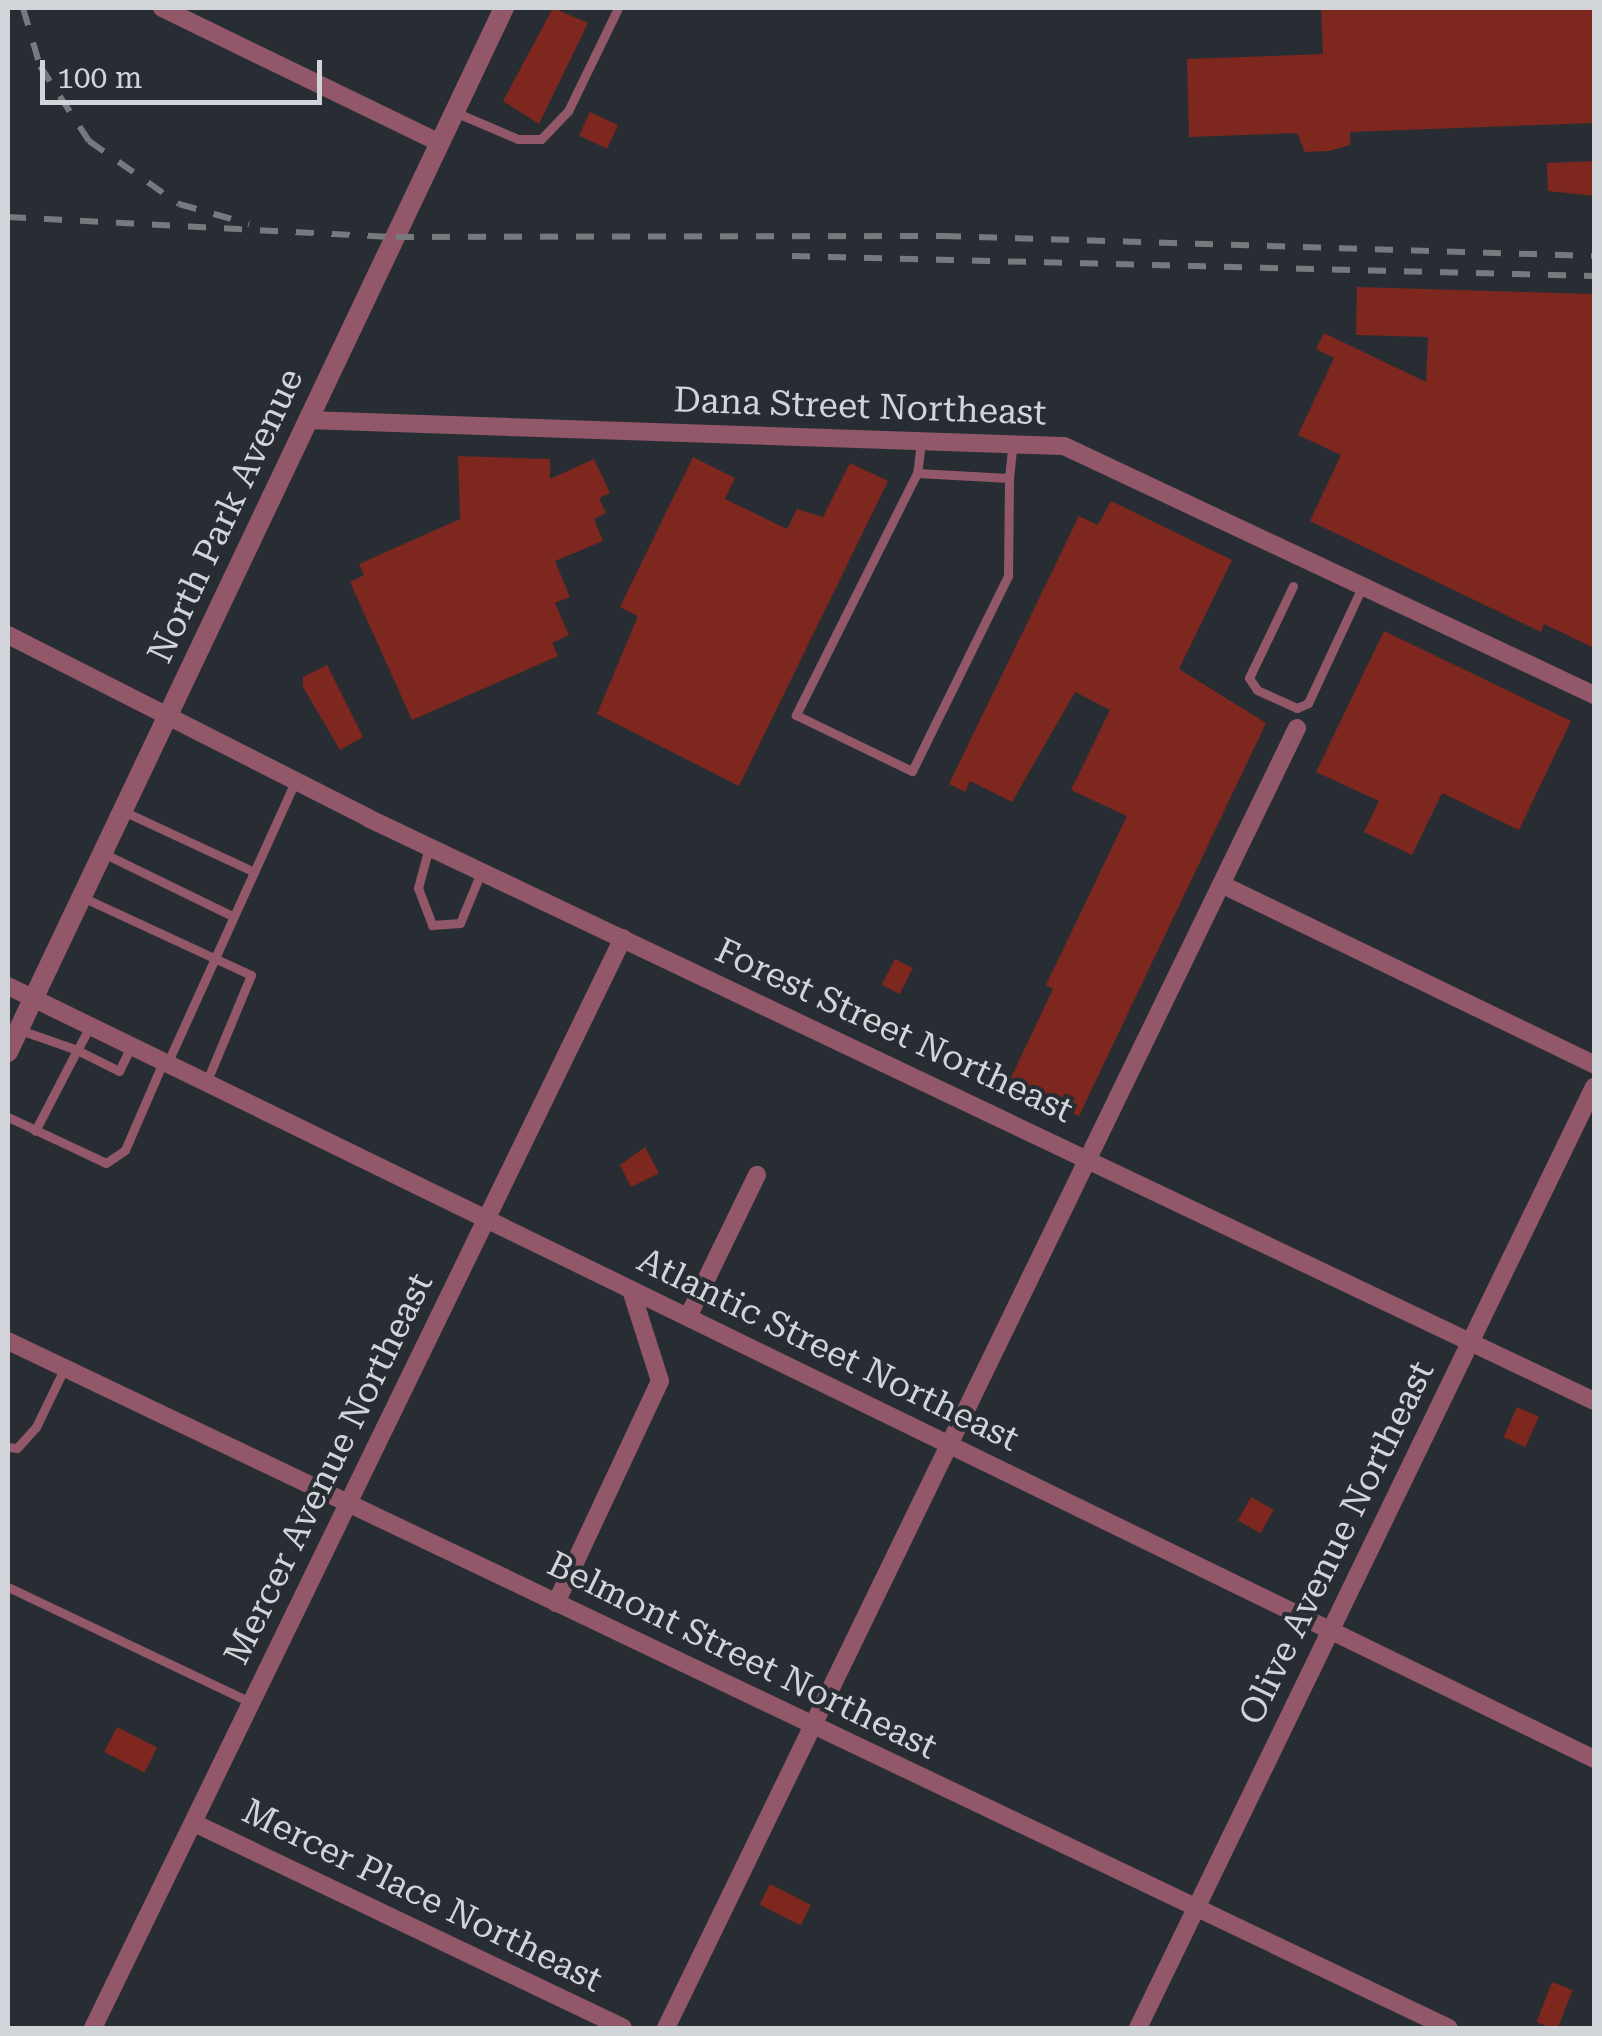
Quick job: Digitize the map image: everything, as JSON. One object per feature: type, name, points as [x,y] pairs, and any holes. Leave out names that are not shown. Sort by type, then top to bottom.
[{"type":"street","points":[[162,8],[440,143]]},
{"type":"street","name":"North Park Avenue","points":[[8,1052],[504,8]]},
{"type":"street","name":"Dana Street Northeast","points":[[307,420],[1014,442],[1092,455],[1594,694]]},
{"type":"street","name":"Forest Street Northeast","points":[[8,634],[166,719],[481,872],[1594,1400]]},
{"type":"street","points":[[666,2028],[1298,728]]},
{"type":"street","points":[[1222,885],[1594,1064]]},
{"type":"street","name":"Mercer Avenue Northeast","points":[[93,2028],[623,938]]},
{"type":"street","name":"Atlantic Street Northeast","points":[[8,986],[1594,1760]]},
{"type":"street","name":"Olive Avenue Northeast","points":[[1138,2028],[1594,1086]]},
{"type":"street","points":[[688,1318],[757,1175]]},
{"type":"street","points":[[556,1602],[660,1381],[630,1290]]},
{"type":"street","name":"Belmont Street Northeast","points":[[8,1341],[1449,2028]]},
{"type":"street","name":"Mercer Place Northeast","points":[[194,1823],[623,2028]]},
{"type":"lane","points":[[455,112],[518,139],[541,139],[568,111],[618,8]]},
{"type":"lane","points":[[921,440],[917,473],[796,715],[912,771],[1008,576],[1014,442]]},
{"type":"lane","points":[[917,473],[1010,478]]},
{"type":"lane","points":[[1293,586],[1249,678],[1257,690],[1296,708],[1308,703],[1364,584]]},
{"type":"lane","points":[[8,1117],[89,1158],[115,1158],[166,1063],[230,914],[295,782]]},
{"type":"lane","points":[[123,810],[252,871]]},
{"type":"lane","points":[[429,846],[418,888],[432,924],[460,922],[481,872]]},
{"type":"lane","points":[[103,852],[230,914]]},
{"type":"lane","points":[[82,897],[254,981],[206,1083]]},
{"type":"lane","points":[[35,1131],[90,1026]]},
{"type":"lane","points":[[18,1030],[77,1050],[119,1071],[130,1046]]},
{"type":"lane","points":[[8,1447],[17,1448],[36,1426],[64,1368]]},
{"type":"lane","points":[[8,1587],[252,1703]]},
{"type":"building","points":[[553,8],[588,23],[539,124],[503,101]]},
{"type":"building","points":[[1321,8],[1594,8],[1594,123],[1350,132],[1350,145],[1305,152],[1297,133],[1189,137],[1187,59],[1323,54]]},
{"type":"building","points":[[590,112],[618,125],[607,149],[579,136]]},
{"type":"building","points":[[1594,161],[1594,196],[1548,191],[1547,163]]},
{"type":"building","points":[[1357,287],[1594,294],[1594,648],[1544,624],[1541,632],[1310,521],[1341,455],[1298,435],[1334,358],[1316,349],[1324,333],[1426,382],[1428,337],[1356,335]]},
{"type":"building","points":[[458,456],[550,459],[550,479],[594,459],[610,493],[599,498],[606,513],[594,519],[603,541],[555,561],[570,597],[555,603],[569,635],[552,643],[558,656],[412,720],[350,582],[364,575],[359,564],[460,519]]},
{"type":"building","points":[[693,457],[735,478],[725,499],[787,529],[797,509],[823,517],[850,463],[888,481],[739,786],[597,714],[638,616],[620,607]]},
{"type":"building","points":[[1111,501],[1232,560],[1179,669],[1266,723],[1079,1116],[1009,1082],[1053,989],[1046,985],[1127,816],[1071,790],[1110,710],[1075,692],[1012,802],[970,781],[965,792],[949,784],[1079,516],[1098,525]]},
{"type":"building","points":[[1384,631],[1571,721],[1519,830],[1442,793],[1412,855],[1364,832],[1379,801],[1316,772]]},
{"type":"building","points":[[327,665],[363,737],[340,750],[303,687],[303,677]]},
{"type":"building","points":[[895,959],[913,968],[900,994],[882,985]]},
{"type":"building","points":[[645,1147],[659,1173],[631,1187],[620,1165]]},
{"type":"building","points":[[1517,1407],[1539,1417],[1526,1447],[1504,1437]]},
{"type":"building","points":[[1251,1497],[1274,1510],[1261,1533],[1238,1521]]},
{"type":"building","points":[[117,1727],[157,1747],[144,1772],[104,1752]]},
{"type":"building","points":[[770,1884],[811,1905],[801,1925],[760,1904]]},
{"type":"building","points":[[1552,1982],[1573,1990],[1558,2028],[1537,2022]]},
{"type":"railway","points":[[23,8],[40,66],[89,141],[179,204],[249,224]]},
{"type":"railway","points":[[8,217],[396,237],[943,236],[1594,256]]},
{"type":"railway","points":[[792,256],[1594,276]]}]
